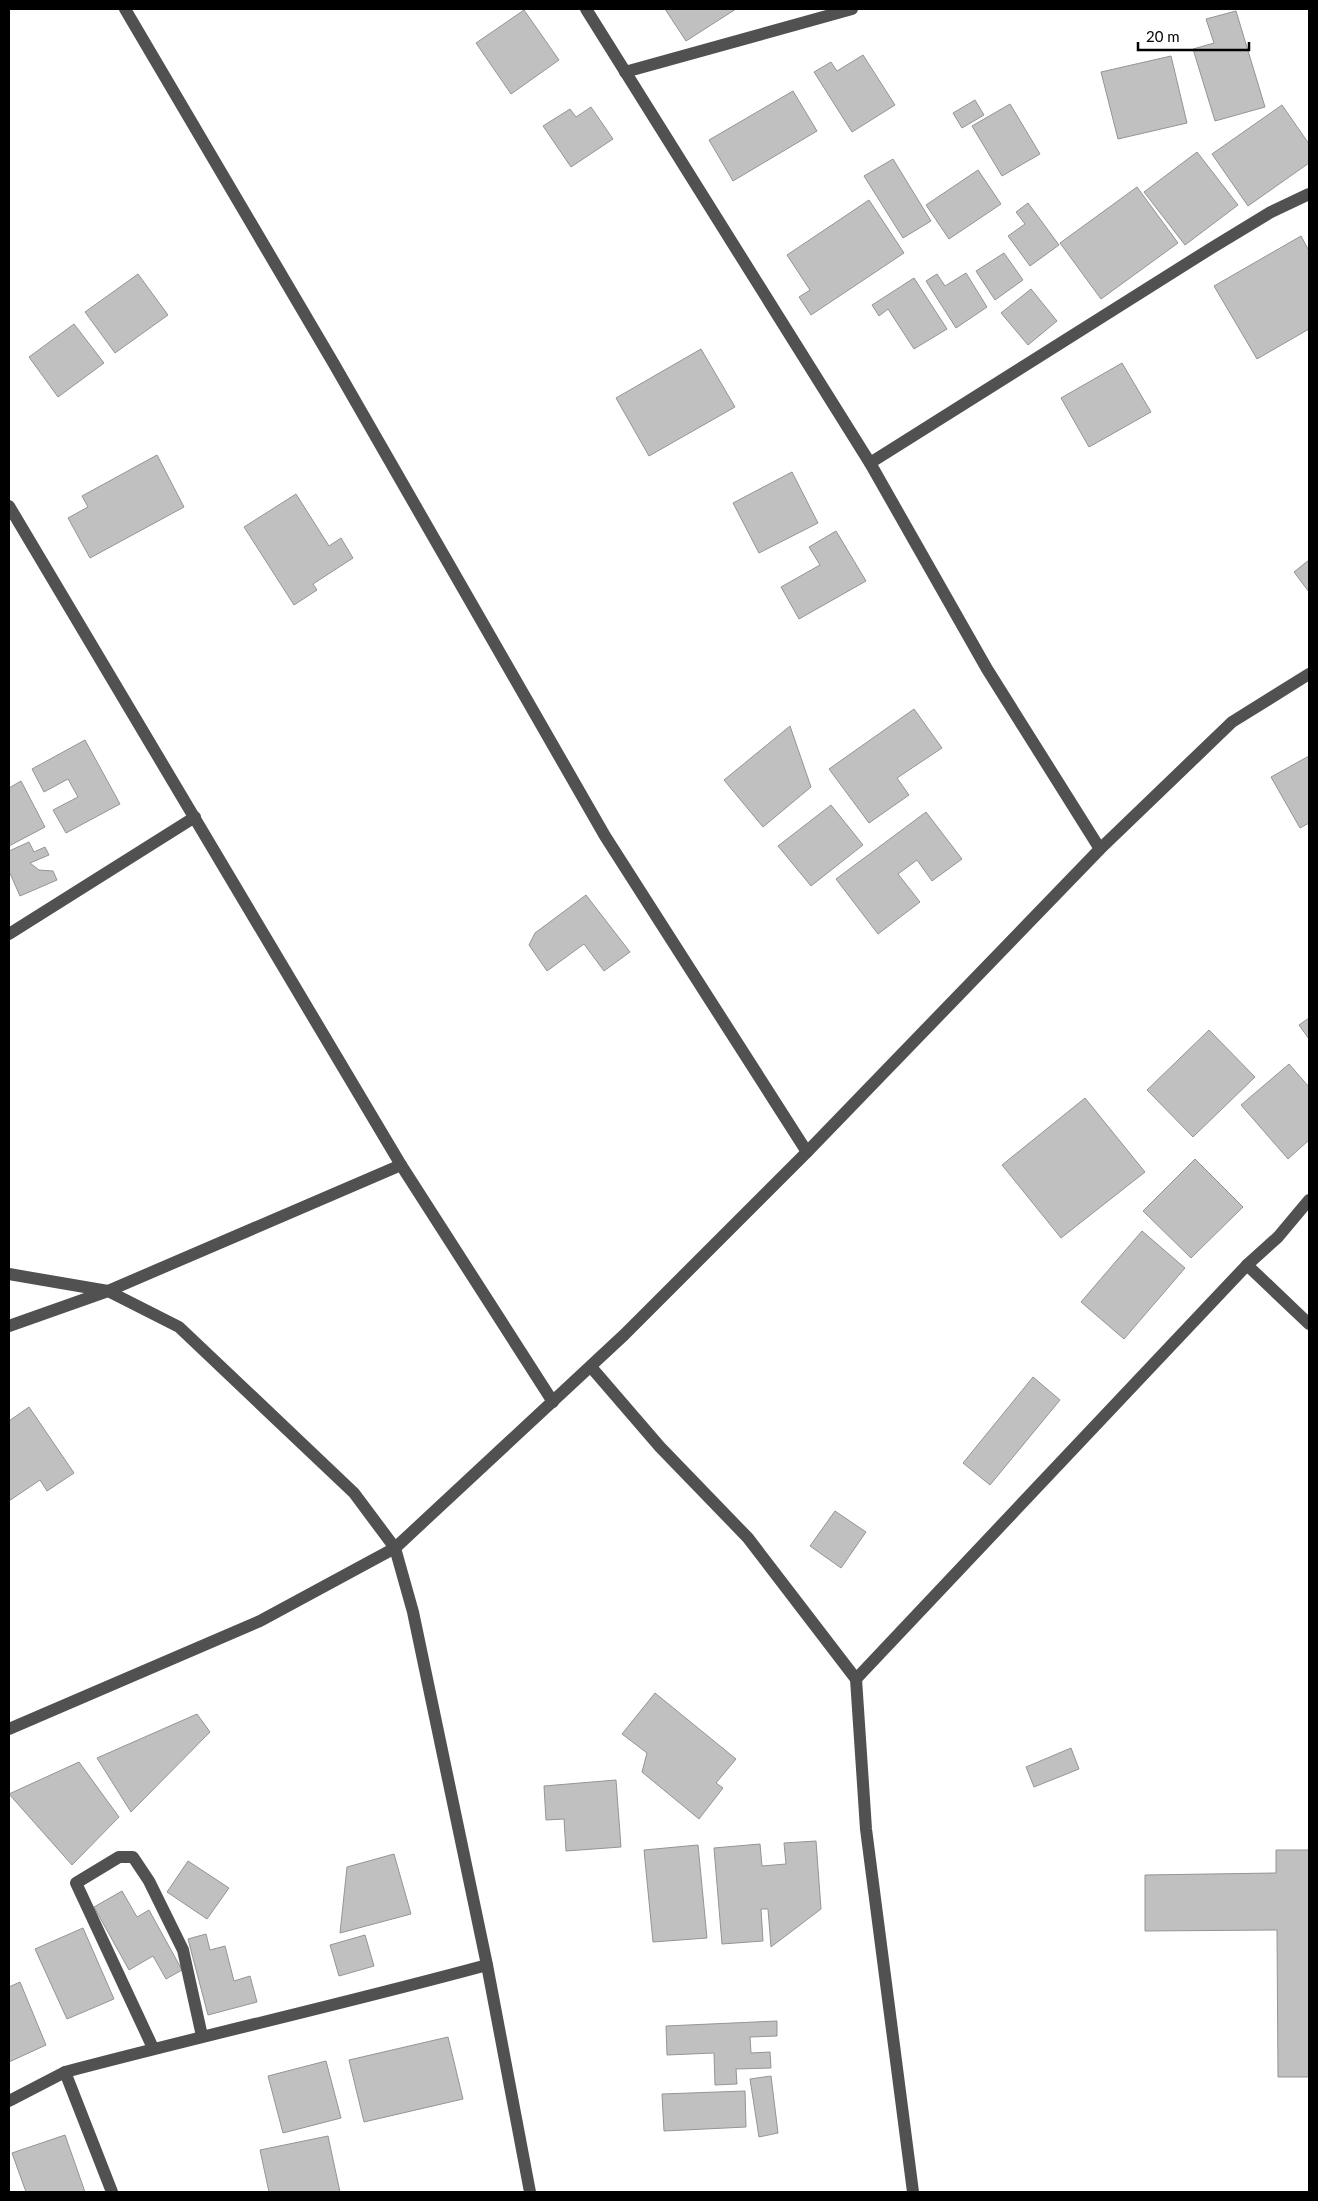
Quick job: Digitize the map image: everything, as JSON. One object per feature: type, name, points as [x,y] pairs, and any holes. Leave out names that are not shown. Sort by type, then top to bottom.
[{"type":"street","points":[[125,9],[334,364],[605,836],[807,1152]]},
{"type":"street","points":[[586,9],[870,464],[987,669],[1100,849]]},
{"type":"street","points":[[625,72],[852,9]]},
{"type":"street","points":[[870,464],[1218,244],[1271,212],[1309,194]]},
{"type":"street","points":[[9,506],[402,1165],[553,1402]]},
{"type":"street","points":[[9,1729],[260,1621],[395,1548],[591,1367],[807,1152],[1100,849],[1232,722],[1309,674]]},
{"type":"street","points":[[9,934],[195,817]]},
{"type":"street","points":[[9,1326],[108,1291],[402,1165]]},
{"type":"street","points":[[856,1679],[1247,1265],[1278,1238],[1309,1200]]},
{"type":"street","points":[[1247,1265],[1309,1324]]},
{"type":"street","points":[[9,1274],[108,1291],[179,1327],[354,1493],[395,1548],[414,1612],[487,1965],[530,2192]]},
{"type":"street","points":[[591,1367],[660,1447],[748,1538],[856,1679],[866,1829],[912,2192]]},
{"type":"street","points":[[153,2048],[76,1883],[119,1857],[132,1857],[149,1881],[183,1950],[202,2036]]},
{"type":"street","points":[[9,2101],[65,2072],[153,2048],[386,1992],[487,1965]]},
{"type":"street","points":[[65,2072],[112,2192]]},
{"type":"building","points":[[665,9],[736,9],[686,41]]},
{"type":"building","points":[[524,10],[559,60],[511,94],[476,43]]},
{"type":"building","points":[[1236,11],[1265,107],[1215,121],[1193,49],[1214,43],[1206,19]]},
{"type":"building","points":[[863,55],[895,105],[852,132],[814,72],[831,62],[837,71]]},
{"type":"building","points":[[1171,56],[1187,123],[1118,139],[1101,72]]},
{"type":"building","points":[[793,91],[817,131],[733,181],[709,140]]},
{"type":"building","points":[[975,100],[984,115],[962,128],[953,113]]},
{"type":"building","points":[[1010,104],[1040,154],[1002,176],[972,126]]},
{"type":"building","points":[[1282,105],[1309,144],[1309,163],[1248,206],[1212,154]]},
{"type":"building","points":[[591,107],[613,139],[571,167],[543,126],[570,109],[576,117]]},
{"type":"building","points":[[1197,152],[1238,205],[1185,245],[1144,192]]},
{"type":"building","points":[[893,159],[931,221],[903,238],[864,176]]},
{"type":"building","points":[[978,170],[1001,204],[949,239],[926,205]]},
{"type":"building","points":[[1137,187],[1178,243],[1101,299],[1060,243]]},
{"type":"building","points":[[869,200],[904,253],[811,315],[799,297],[810,290],[787,255]]},
{"type":"building","points":[[1028,203],[1059,245],[1030,266],[1008,236],[1025,224],[1016,212]]},
{"type":"building","points":[[1301,236],[1309,251],[1309,329],[1257,359],[1214,286]]},
{"type":"building","points":[[1004,253],[1023,280],[995,300],[976,271]]},
{"type":"building","points":[[966,273],[987,307],[956,328],[926,281],[937,274],[945,286]]},
{"type":"building","points":[[138,274],[168,315],[115,353],[85,312]]},
{"type":"building","points":[[914,278],[947,329],[914,349],[888,309],[879,316],[872,305]]},
{"type":"building","points":[[1031,289],[1057,321],[1028,345],[1001,313]]},
{"type":"building","points":[[74,324],[104,363],[58,397],[29,357]]},
{"type":"building","points":[[701,349],[735,407],[649,456],[616,398]]},
{"type":"building","points":[[1122,363],[1151,412],[1089,447],[1061,398]]},
{"type":"building","points":[[157,455],[184,507],[90,558],[68,518],[88,507],[82,496]]},
{"type":"building","points":[[792,472],[818,523],[759,553],[733,503]]},
{"type":"building","points":[[296,494],[329,546],[341,538],[353,558],[313,584],[317,590],[294,605],[244,527]]},
{"type":"building","points":[[836,531],[866,581],[799,619],[781,587],[820,565],[809,547]]},
{"type":"building","points":[[1309,560],[1309,592],[1294,572]]},
{"type":"building","points":[[914,709],[942,748],[897,778],[909,795],[869,823],[829,769]]},
{"type":"building","points":[[790,726],[811,787],[763,827],[724,780]]},
{"type":"building","points":[[85,740],[120,804],[66,833],[53,810],[78,797],[68,779],[44,792],[32,769]]},
{"type":"building","points":[[1309,756],[1309,823],[1300,828],[1271,777]]},
{"type":"building","points":[[21,781],[45,827],[9,846],[9,788]]},
{"type":"building","points":[[831,805],[863,845],[811,886],[778,846]]},
{"type":"building","points":[[926,812],[962,859],[932,881],[917,860],[898,874],[920,902],[878,934],[836,879]]},
{"type":"building","points":[[29,842],[34,852],[45,847],[49,855],[30,863],[39,870],[53,871],[57,880],[20,896],[9,871],[9,851]]},
{"type":"building","points":[[586,895],[630,952],[604,971],[584,944],[547,971],[529,945],[535,933]]},
{"type":"building","points":[[1309,1018],[1309,1039],[1299,1025]]},
{"type":"building","points":[[1209,1030],[1255,1077],[1193,1137],[1147,1090]]},
{"type":"building","points":[[1289,1064],[1309,1087],[1309,1140],[1288,1159],[1241,1105]]},
{"type":"building","points":[[1085,1098],[1145,1172],[1061,1238],[1002,1165]]},
{"type":"building","points":[[1195,1159],[1243,1207],[1191,1258],[1143,1211]]},
{"type":"building","points":[[1142,1231],[1185,1268],[1124,1339],[1081,1302]]},
{"type":"building","points":[[1033,1377],[1060,1400],[990,1485],[963,1463]]},
{"type":"building","points":[[29,1407],[74,1473],[47,1491],[40,1480],[9,1501],[9,1421]]},
{"type":"building","points":[[835,1511],[866,1532],[841,1568],[810,1546]]},
{"type":"building","points":[[655,1693],[736,1759],[716,1783],[723,1788],[699,1819],[642,1772],[647,1753],[622,1734]]},
{"type":"building","points":[[197,1714],[210,1732],[131,1812],[97,1758]]},
{"type":"building","points":[[1071,1748],[1079,1769],[1034,1787],[1026,1767]]},
{"type":"building","points":[[79,1762],[119,1817],[72,1865],[9,1794]]},
{"type":"building","points":[[616,1780],[621,1847],[566,1851],[564,1819],[546,1820],[544,1786]]},
{"type":"building","points":[[816,1841],[821,1909],[771,1947],[768,1909],[761,1909],[763,1941],[722,1944],[714,1848],[760,1844],[762,1866],[786,1864],[784,1843]]},
{"type":"building","points":[[698,1845],[707,1938],[653,1942],[644,1850]]},
{"type":"building","points":[[1276,1850],[1309,1850],[1309,2077],[1278,2077],[1277,1930],[1145,1931],[1145,1875],[1276,1873]]},
{"type":"building","points":[[394,1854],[411,1914],[340,1933],[347,1867]]},
{"type":"building","points":[[188,1861],[229,1888],[207,1919],[167,1892]]},
{"type":"building","points":[[122,1891],[137,1917],[149,1910],[182,1970],[166,1979],[153,1956],[129,1970],[94,1907]]},
{"type":"building","points":[[83,1928],[114,1999],[67,2019],[35,1949]]},
{"type":"building","points":[[206,1934],[210,1950],[225,1946],[234,1981],[250,1976],[257,2002],[208,2015],[188,1939]]},
{"type":"building","points":[[365,1935],[374,1966],[339,1976],[330,1945]]},
{"type":"building","points":[[20,1982],[46,2045],[9,2062],[9,1987]]},
{"type":"building","points":[[777,2021],[777,2036],[750,2037],[751,2053],[770,2052],[771,2068],[736,2069],[737,2084],[715,2085],[714,2053],[667,2055],[666,2026]]},
{"type":"building","points":[[448,2037],[463,2099],[364,2122],[349,2060]]},
{"type":"building","points":[[326,2061],[341,2118],[283,2133],[268,2076]]},
{"type":"building","points":[[771,2076],[778,2133],[759,2137],[750,2079]]},
{"type":"building","points":[[745,2091],[746,2127],[664,2131],[662,2094]]},
{"type":"building","points":[[65,2135],[85,2192],[26,2192],[12,2153]]},
{"type":"building","points":[[328,2136],[340,2192],[269,2192],[260,2150]]}]
